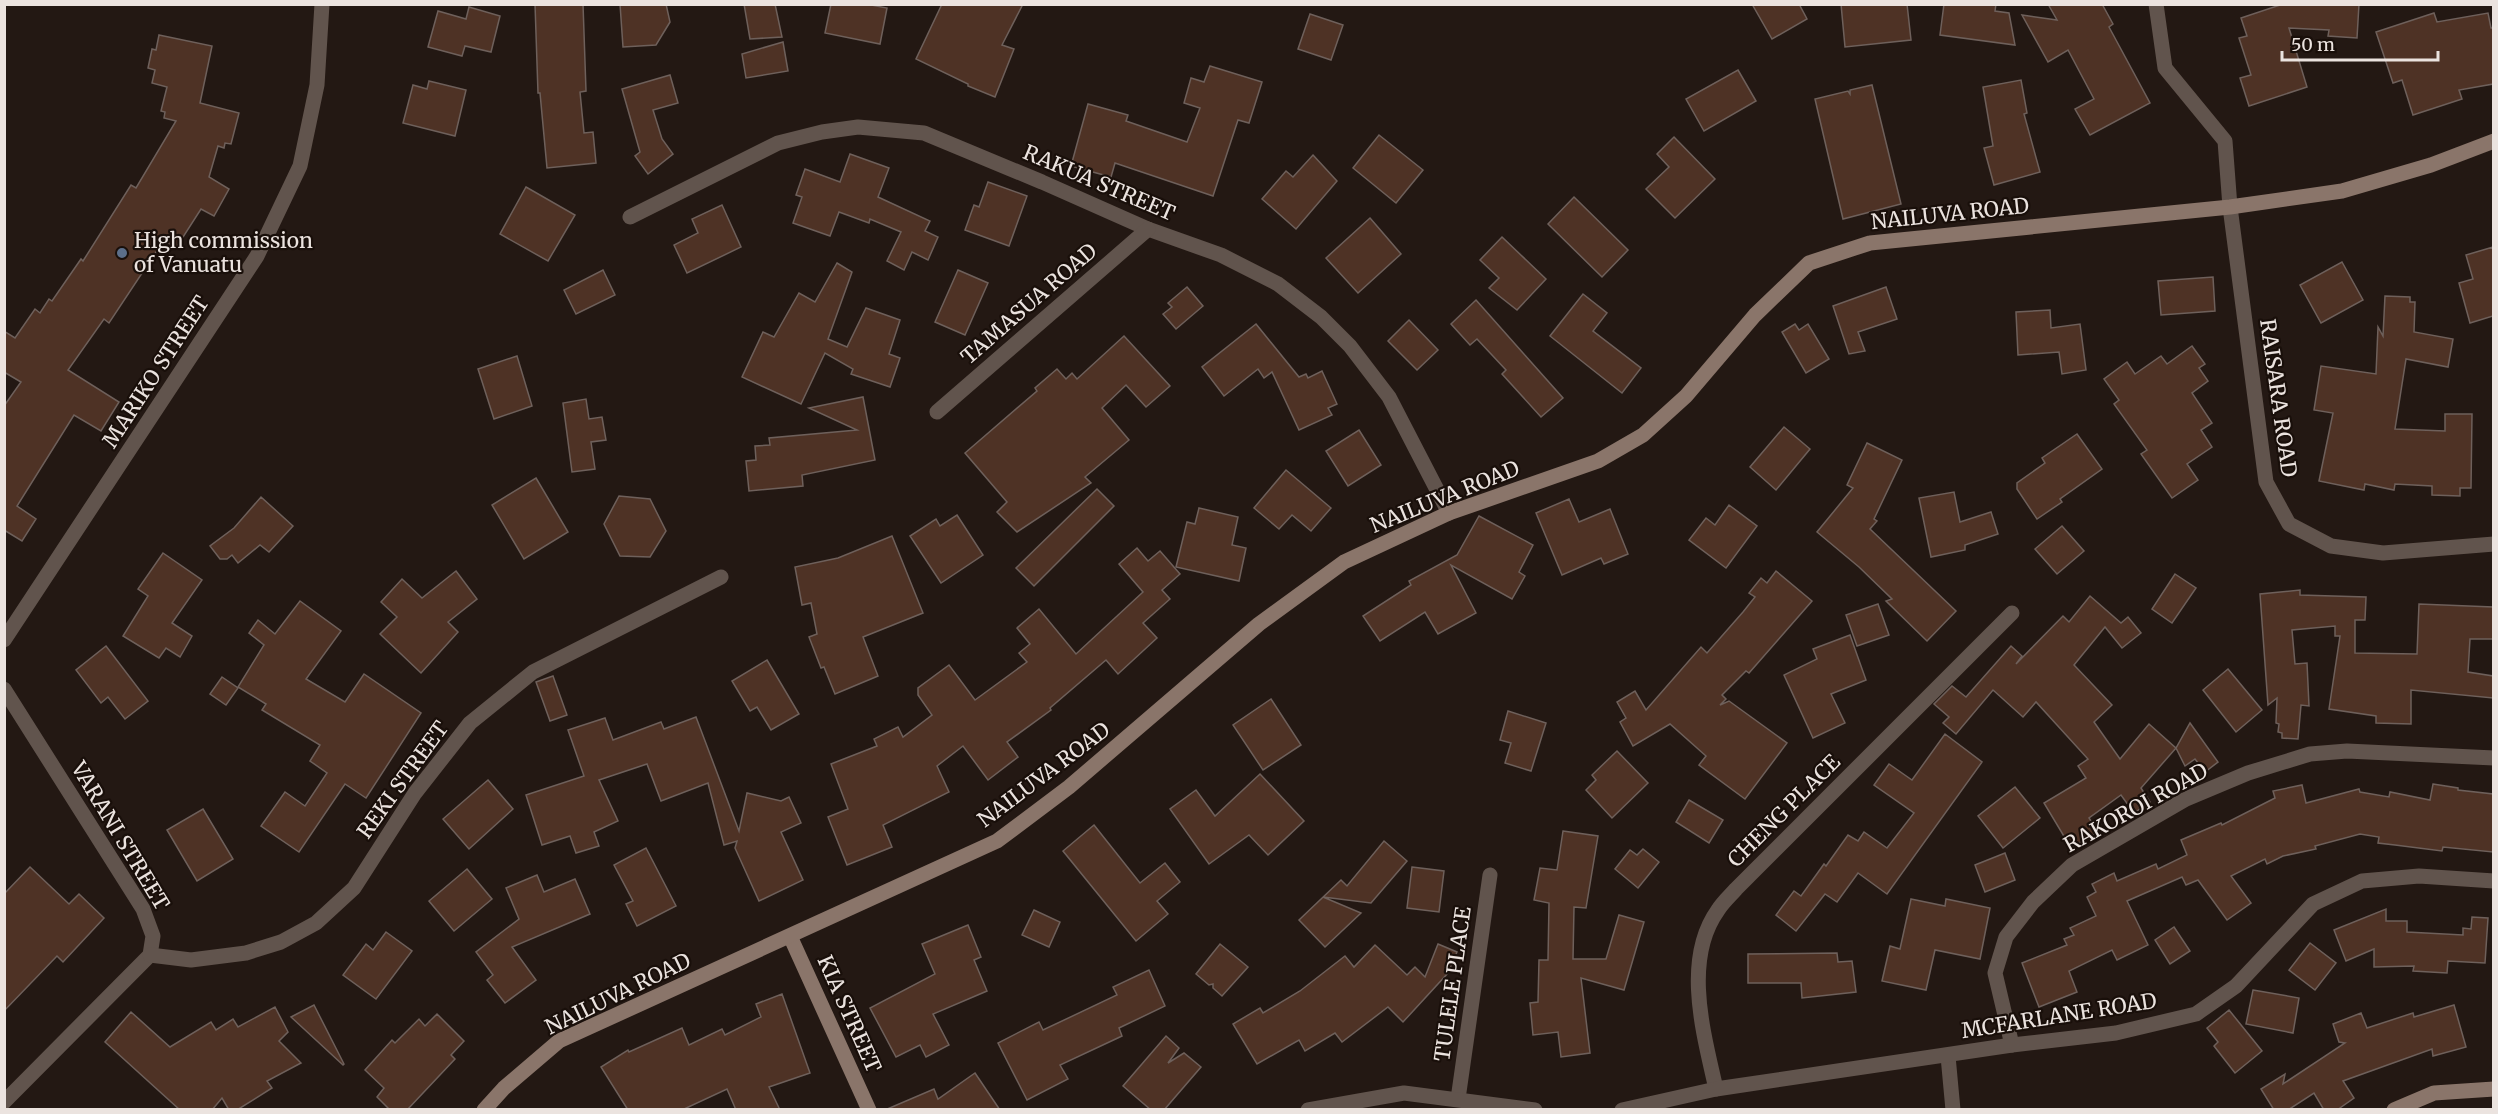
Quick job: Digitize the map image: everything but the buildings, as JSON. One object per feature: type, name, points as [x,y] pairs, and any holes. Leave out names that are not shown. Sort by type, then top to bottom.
[{"type":"main road","name":"NAILUVA ROAD","points":[[484,1110],[504,1088],[559,1041],[998,841],[1069,787],[1259,624],[1344,562],[1449,513],[1598,461],[1643,435],[1686,396],[1755,315],[1809,263],[1870,243],[2230,207],[2342,191],[2431,165],[2493,141]]},
{"type":"main road","name":"KIA STREET","points":[[790,936],[869,1110]]},
{"type":"main road","points":[[2394,1110],[2434,1093],[2493,1089]]},
{"type":"street","name":"MARIKO STREET","points":[[4,640],[257,256],[300,166],[317,85],[322,4]]},
{"type":"street","name":"RAISARA ROAD","points":[[2156,4],[2165,68],[2225,141],[2230,207],[2266,482],[2289,524],[2331,546],[2383,553],[2493,544]]},
{"type":"street","name":"RAKUA STREET","points":[[630,218],[778,143],[822,132],[858,127],[924,133],[1148,229],[1230,260],[1278,284],[1321,318],[1350,346],[1389,397],[1449,513]]},
{"type":"street","name":"TAMASUA ROAD","points":[[937,411],[1148,229]]},
{"type":"street","name":"REKI STREET","points":[[150,955],[191,960],[246,953],[281,942],[316,923],[354,888],[415,793],[470,723],[533,672],[721,577]]},
{"type":"street","name":"CHENG PLACE","points":[[1716,1089],[1698,1012],[1699,968],[1705,938],[1717,911],[1744,880],[2012,613]]},
{"type":"street","name":"VARANI STREET","points":[[4,689],[143,909],[153,936],[150,955]]},
{"type":"street","name":"RAKOROI ROAD","points":[[2012,1045],[1995,973],[2006,937],[2033,902],[2072,865],[2186,799],[2248,773],[2310,754],[2347,751],[2493,758]]},
{"type":"street","name":"TULELE PLACE","points":[[1458,1099],[1490,874]]},
{"type":"street","name":"MCFARLANE ROAD","points":[[1622,1110],[1716,1089],[2012,1045],[2116,1033],[2196,1014],[2236,986],[2313,904],[2362,881],[2419,876],[2493,881]]},
{"type":"street","points":[[4,1102],[150,955]]},
{"type":"street","points":[[1948,1056],[1953,1110]]},
{"type":"street","points":[[1308,1110],[1404,1093],[1535,1110]]},
{"type":"place","name":"High commission of Vanuatu","points":[[122,253]]}]
